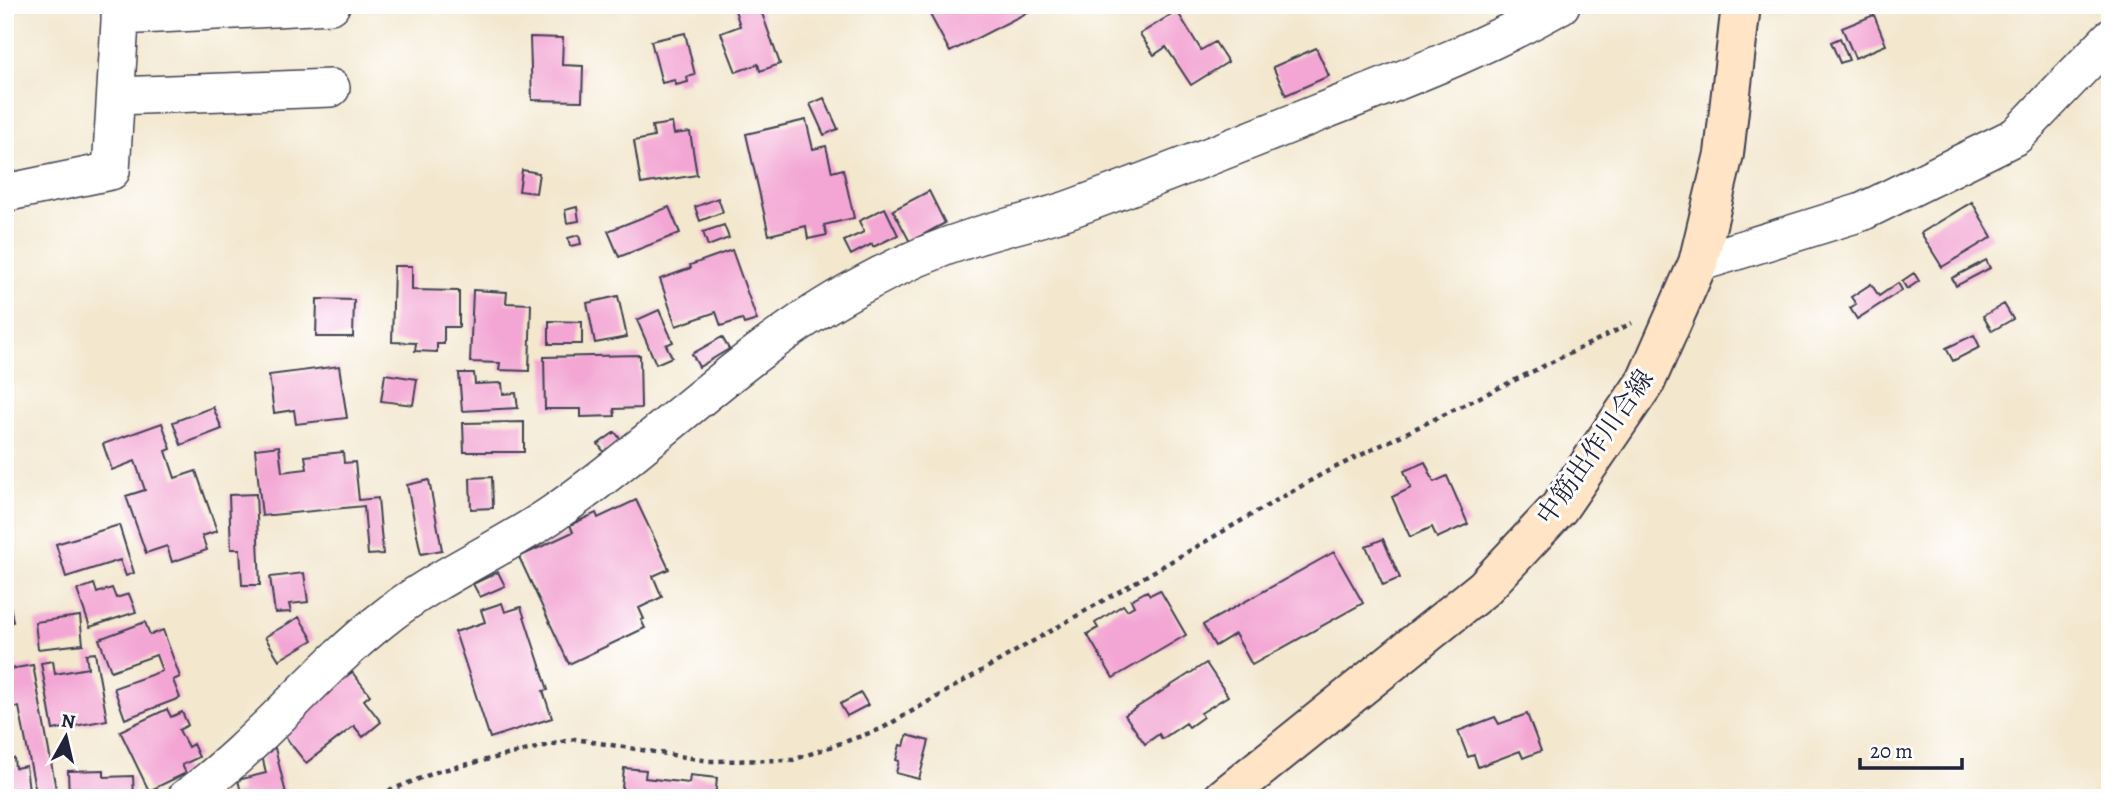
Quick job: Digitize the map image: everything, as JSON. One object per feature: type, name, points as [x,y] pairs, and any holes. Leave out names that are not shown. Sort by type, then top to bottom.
[{"type":"main road","name":"中筋出作川合線","points":[[1223,798],[1484,588],[1559,508],[1646,381],[1698,263],[1724,154],[1741,5]]},
{"type":"street","points":[[5,193],[111,171],[121,11],[331,5]]},
{"type":"street","points":[[186,798],[216,776],[333,661],[385,617],[442,579],[552,515],[732,372],[798,324],[855,288],[920,256],[976,236],[1057,214],[1139,184],[1458,58],[1562,5]]},
{"type":"street","points":[[1698,263],[1863,212],[2016,136],[2110,38]]},
{"type":"street","points":[[116,96],[331,88]]},
{"type":"path","points":[[370,798],[439,771],[575,738],[709,761],[793,761],[881,729],[1324,473],[1632,323],[1642,315]]},
{"type":"building","points":[[748,5],[759,5],[780,64],[760,71],[758,64],[736,72],[721,33],[740,26],[735,10]]},
{"type":"building","points":[[935,5],[1042,5],[950,52],[927,9]]},
{"type":"building","points":[[1177,11],[1201,50],[1215,42],[1228,62],[1191,85],[1166,47],[1154,55],[1140,34]]},
{"type":"building","points":[[1874,15],[1886,45],[1855,58],[1842,28]]},
{"type":"building","points":[[685,33],[695,75],[687,77],[688,82],[676,85],[675,80],[662,83],[651,41]]},
{"type":"building","points":[[530,37],[563,38],[562,65],[583,66],[582,101],[532,100]]},
{"type":"building","points":[[1840,38],[1849,60],[1840,63],[1831,42]]},
{"type":"building","points":[[1316,48],[1329,76],[1286,95],[1273,67]]},
{"type":"building","points":[[824,98],[838,129],[824,135],[810,104]]},
{"type":"building","points":[[806,120],[813,149],[826,146],[832,172],[843,169],[854,218],[824,225],[827,235],[808,239],[806,226],[769,235],[746,134]]},
{"type":"building","points":[[672,123],[674,134],[690,132],[697,175],[641,184],[634,141],[654,137],[652,126]]},
{"type":"building","points":[[522,170],[539,173],[536,193],[519,191]]},
{"type":"building","points":[[929,191],[945,223],[910,242],[893,210]]},
{"type":"building","points":[[718,198],[723,212],[700,221],[695,207]]},
{"type":"building","points":[[1972,202],[1992,237],[1942,267],[1921,233]]},
{"type":"building","points":[[577,207],[579,221],[567,223],[565,210]]},
{"type":"building","points":[[669,207],[680,233],[619,257],[608,231]]},
{"type":"building","points":[[885,208],[898,235],[851,255],[844,241],[864,232],[859,221]]},
{"type":"building","points":[[724,225],[729,238],[708,246],[703,232]]},
{"type":"building","points":[[579,235],[581,244],[570,246],[568,238]]},
{"type":"building","points":[[732,250],[757,320],[744,324],[742,319],[721,326],[716,312],[676,326],[660,279]]},
{"type":"building","points":[[1986,260],[1990,268],[1956,286],[1952,278]]},
{"type":"building","points":[[394,266],[412,266],[412,290],[459,291],[459,327],[444,327],[444,344],[437,344],[437,352],[415,351],[416,343],[392,342]]},
{"type":"building","points":[[1914,273],[1919,281],[1907,289],[1902,281]]},
{"type":"building","points":[[1898,283],[1902,290],[1857,319],[1850,308],[1856,304],[1851,297],[1871,284],[1879,296]]},
{"type":"building","points":[[473,290],[507,292],[506,303],[531,304],[529,371],[499,370],[500,363],[470,362]]},
{"type":"building","points":[[618,296],[627,337],[595,343],[587,303]]},
{"type":"building","points":[[317,299],[354,300],[353,337],[316,337]]},
{"type":"building","points":[[2004,304],[2013,319],[1992,331],[1983,316]]},
{"type":"building","points":[[659,310],[673,342],[666,345],[672,357],[656,364],[637,320]]},
{"type":"building","points":[[549,321],[582,322],[582,344],[549,344]]},
{"type":"building","points":[[1974,335],[1980,347],[1953,361],[1946,348]]},
{"type":"building","points":[[722,337],[729,349],[699,367],[692,354]]},
{"type":"building","points":[[640,355],[641,408],[614,409],[615,416],[581,417],[581,409],[545,409],[544,357]]},
{"type":"building","points":[[339,366],[347,418],[296,424],[294,410],[274,413],[269,375]]},
{"type":"building","points":[[459,373],[474,373],[475,384],[502,383],[503,394],[516,393],[518,408],[462,411]]},
{"type":"building","points":[[385,374],[417,379],[413,405],[381,401]]},
{"type":"building","points":[[213,407],[222,429],[181,445],[173,422]]},
{"type":"building","points":[[524,422],[524,452],[464,452],[463,423]]},
{"type":"building","points":[[162,423],[171,449],[166,451],[175,478],[196,471],[217,531],[202,536],[207,550],[172,562],[167,546],[146,553],[126,496],[145,490],[135,461],[112,470],[103,444]]},
{"type":"building","points":[[615,432],[621,440],[604,452],[598,444]]},
{"type":"building","points":[[279,446],[282,472],[307,469],[305,456],[343,452],[344,463],[355,462],[359,500],[378,498],[383,554],[368,555],[364,506],[262,516],[255,449]]},
{"type":"building","points":[[1425,462],[1434,482],[1447,476],[1468,524],[1437,538],[1432,527],[1410,537],[1392,497],[1411,488],[1404,471]]},
{"type":"building","points":[[492,477],[493,508],[471,509],[470,478]]},
{"type":"building","points":[[429,480],[442,550],[421,554],[407,485]]},
{"type":"building","points":[[256,494],[260,585],[242,585],[240,549],[231,549],[229,495]]},
{"type":"building","points":[[636,500],[669,569],[653,576],[662,597],[639,608],[645,628],[569,664],[519,557],[573,532],[570,525],[596,513],[598,518]]},
{"type":"building","points":[[119,525],[134,573],[126,576],[120,560],[66,577],[56,544]]},
{"type":"building","points":[[1383,539],[1400,578],[1383,585],[1366,546]]},
{"type":"building","points":[[1334,552],[1363,603],[1252,665],[1235,634],[1215,646],[1203,625]]},
{"type":"building","points":[[498,572],[505,586],[480,597],[473,584]]},
{"type":"building","points":[[304,573],[308,602],[289,604],[291,612],[275,613],[270,577]]},
{"type":"building","points":[[94,584],[97,593],[112,588],[116,598],[129,594],[136,612],[90,627],[77,590]]},
{"type":"building","points":[[1160,590],[1186,635],[1113,678],[1087,634],[1098,628],[1095,623],[1123,605],[1127,610],[1134,606],[1131,600],[1147,591],[1150,595]]},
{"type":"building","points":[[8,592],[13,622],[5,623],[5,593]]},
{"type":"building","points":[[502,603],[505,612],[521,607],[548,690],[543,691],[552,718],[490,738],[455,632],[485,622],[481,610]]},
{"type":"building","points":[[80,616],[83,644],[38,649],[35,622]]},
{"type":"building","points":[[299,617],[313,640],[279,660],[265,637]]},
{"type":"building","points":[[145,622],[150,635],[163,630],[180,677],[173,680],[180,698],[125,719],[114,688],[162,671],[156,655],[111,671],[99,639]]},
{"type":"building","points":[[5,634],[11,659],[5,660]]},
{"type":"building","points":[[95,653],[107,720],[53,730],[41,663],[53,661],[55,674],[88,668],[86,654]]},
{"type":"building","points":[[1206,663],[1228,696],[1201,713],[1203,717],[1189,727],[1186,723],[1162,739],[1159,734],[1145,744],[1125,715]]},
{"type":"building","points":[[33,665],[56,789],[36,793],[19,707],[5,709],[5,670]]},
{"type":"building","points":[[352,672],[370,695],[364,700],[381,722],[363,737],[354,726],[306,763],[279,729]]},
{"type":"building","points":[[861,693],[868,705],[847,716],[840,704]]},
{"type":"building","points":[[167,709],[171,717],[182,712],[188,725],[179,730],[188,747],[193,744],[199,757],[182,765],[186,773],[149,791],[120,731]]},
{"type":"building","points":[[1527,714],[1541,751],[1523,758],[1520,751],[1478,767],[1474,755],[1468,757],[1458,731],[1495,717],[1499,724]]},
{"type":"building","points":[[907,735],[929,741],[919,779],[896,773],[900,745],[904,746]]},
{"type":"building","points":[[275,748],[287,798],[222,798],[241,792],[238,780],[266,773],[261,751]]},
{"type":"building","points":[[14,758],[15,768],[26,766],[30,798],[18,798],[17,789],[5,791],[5,759]]},
{"type":"building","points":[[624,768],[646,770],[645,778],[689,783],[690,775],[717,778],[715,798],[621,798]]},
{"type":"building","points":[[104,770],[104,777],[133,776],[134,798],[69,798],[68,771]]}]
